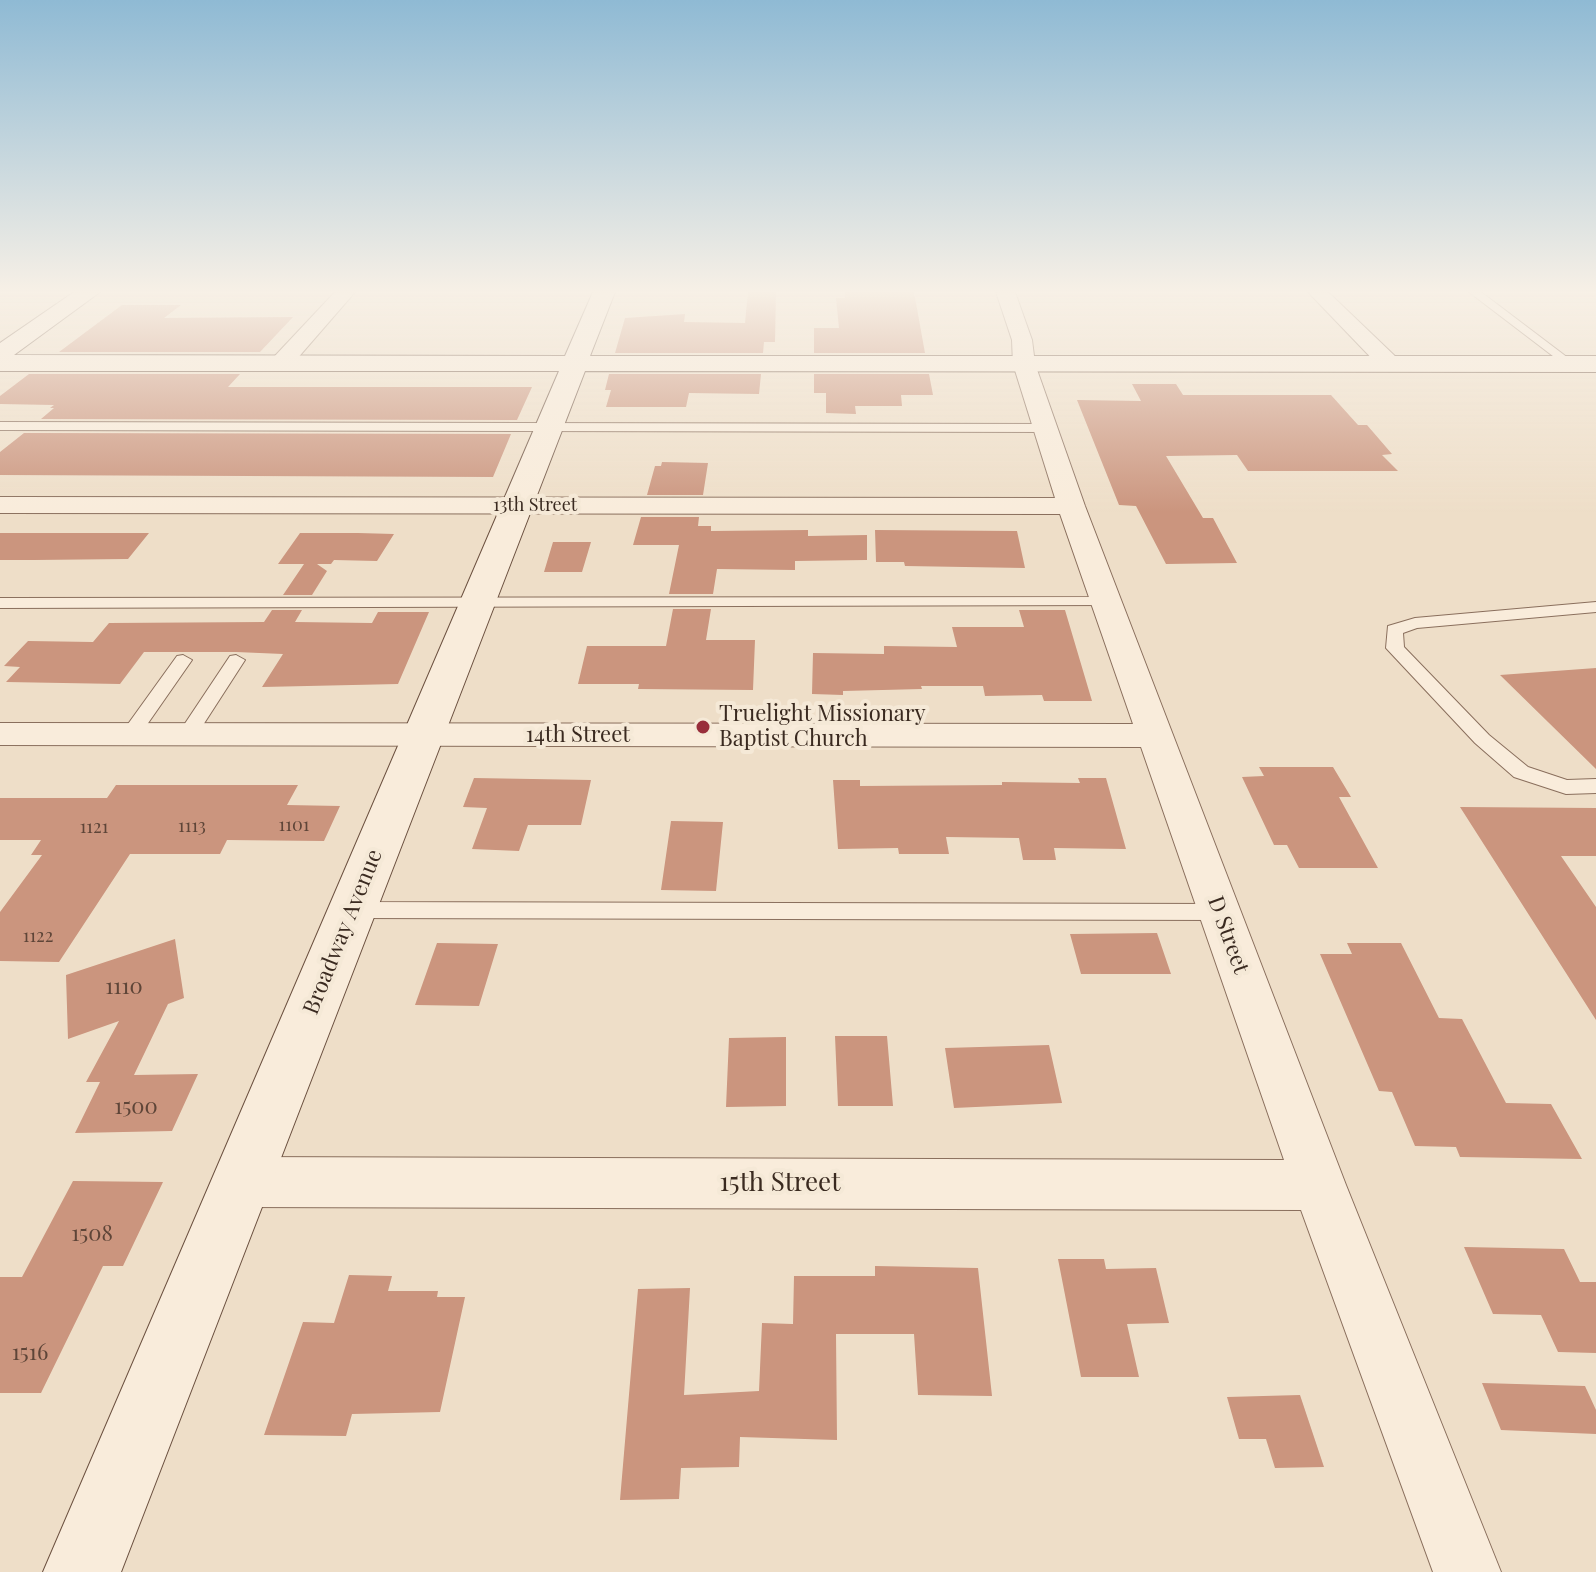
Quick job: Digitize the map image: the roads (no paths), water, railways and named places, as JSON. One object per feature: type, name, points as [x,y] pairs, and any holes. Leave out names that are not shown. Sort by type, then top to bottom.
[{"type":"main road","name":"Broadway Avenue","points":[[82,1572],[574,365]]},
{"type":"street","name":"D Street","points":[[1024,365],[1071,506],[1319,1185],[1467,1572]]},
{"type":"street","name":"13th Street","points":[[0,505],[1071,506]]},
{"type":"street","name":"14th Street","points":[[0,734],[1155,736]]},
{"type":"street","name":"15th Street","points":[[241,1182],[1319,1185]]},
{"type":"lane","points":[[0,426],[1045,428]]},
{"type":"lane","points":[[0,603],[1106,602]]},
{"type":"lane","points":[[1596,607],[1415,623],[1394,630],[1395,648],[1482,739],[1521,772],[1566,787],[1596,786]]},
{"type":"lane","points":[[130,735],[183,660]]},
{"type":"lane","points":[[187,735],[236,660]]},
{"type":"lane","points":[[352,910],[1220,912]]},
{"type":"place","name":"Truelight Missionary Baptist Church","points":[[703,727]]}]
